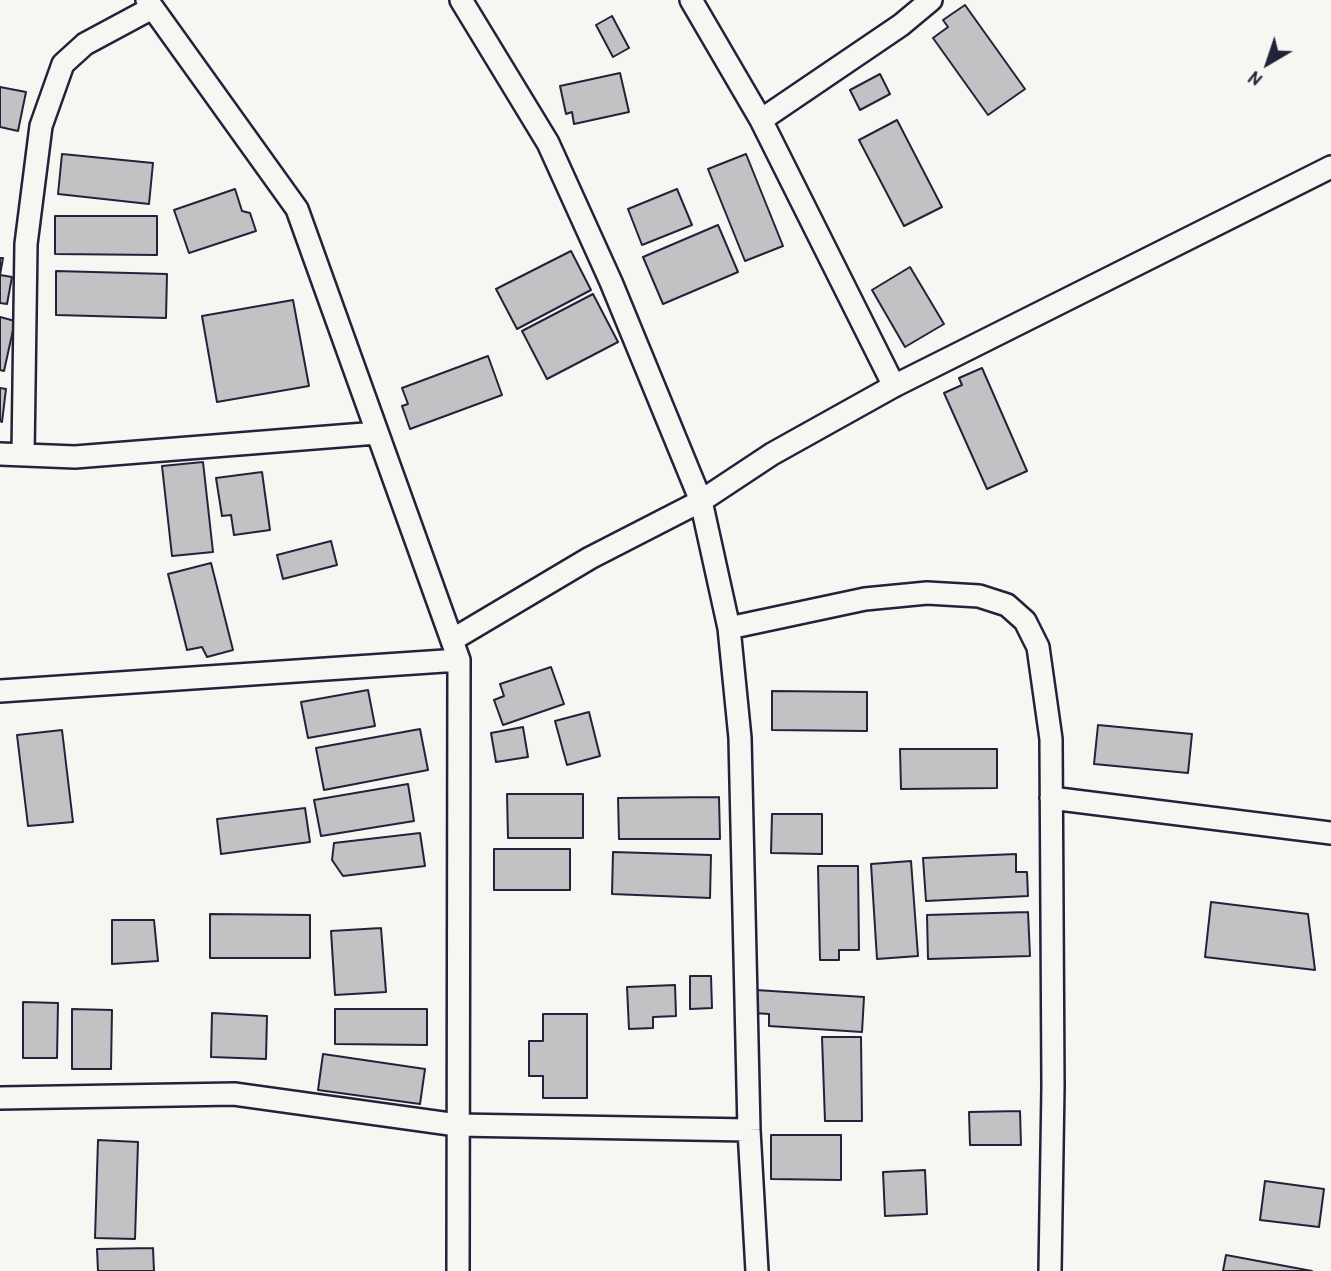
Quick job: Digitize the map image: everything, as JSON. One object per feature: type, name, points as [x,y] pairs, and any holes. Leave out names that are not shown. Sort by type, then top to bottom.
[{"type":"street","points":[[461,0],[548,143],[611,282],[701,501],[729,628],[740,738],[749,1130],[757,1271]]},
{"type":"street","points":[[691,0],[761,120],[894,386]]},
{"type":"street","points":[[761,120],[901,25],[931,0]]},
{"type":"street","points":[[23,455],[26,244],[41,126],[63,64],[85,44],[150,4],[297,209],[455,650],[458,1271]]},
{"type":"street","points":[[0,691],[455,650],[590,558],[701,501],[772,454],[894,386],[1331,167]]},
{"type":"street","points":[[0,454],[75,457],[377,433]]},
{"type":"street","points":[[729,628],[865,599],[927,593],[979,596],[1007,605],[1025,621],[1038,647],[1051,739],[1053,1087],[1050,1271]]},
{"type":"street","points":[[1051,798],[1331,833]]},
{"type":"street","points":[[0,1098],[234,1094],[457,1125],[749,1130]]},
{"type":"building","points":[[965,5],[1025,89],[988,115],[933,38],[948,27],[943,20]]},
{"type":"building","points":[[612,16],[629,48],[613,57],[596,25]]},
{"type":"building","points":[[620,73],[629,112],[574,124],[572,112],[566,114],[560,86]]},
{"type":"building","points":[[880,74],[890,94],[860,110],[850,90]]},
{"type":"building","points":[[0,87],[26,92],[18,131],[0,127]]},
{"type":"building","points":[[897,120],[942,207],[904,226],[859,140]]},
{"type":"building","points":[[62,154],[153,163],[149,204],[58,194]]},
{"type":"building","points":[[746,154],[783,246],[745,261],[708,169]]},
{"type":"building","points":[[235,189],[242,211],[250,213],[256,231],[189,253],[174,210]]},
{"type":"building","points":[[677,189],[692,225],[642,245],[628,209]]},
{"type":"building","points":[[55,216],[157,216],[157,255],[55,254]]},
{"type":"building","points":[[718,225],[738,272],[663,304],[643,257]]},
{"type":"building","points":[[571,251],[591,290],[517,329],[496,289]]},
{"type":"building","points":[[910,267],[944,324],[905,347],[872,290]]},
{"type":"building","points":[[56,271],[167,274],[166,318],[56,315]]},
{"type":"building","points":[[0,275],[12,277],[7,304],[0,303]]},
{"type":"building","points":[[593,294],[618,342],[547,379],[522,331]]},
{"type":"building","points":[[293,300],[309,386],[217,402],[202,316]]},
{"type":"building","points":[[0,317],[15,321],[4,371],[0,370]]},
{"type":"building","points":[[488,356],[502,395],[410,429],[402,406],[408,404],[402,388]]},
{"type":"building","points":[[982,368],[1027,471],[987,489],[944,393],[962,385],[959,378]]},
{"type":"building","points":[[0,388],[6,389],[2,422],[0,421]]},
{"type":"building","points":[[203,462],[213,552],[172,556],[162,466]]},
{"type":"building","points":[[262,472],[270,530],[234,535],[231,515],[222,516],[216,478]]},
{"type":"building","points":[[331,541],[337,565],[283,579],[277,555]]},
{"type":"building","points":[[211,563],[233,650],[207,657],[202,647],[187,650],[168,574]]},
{"type":"building","points":[[551,667],[564,704],[503,725],[494,700],[504,696],[500,684]]},
{"type":"building","points":[[368,690],[375,726],[308,738],[301,702]]},
{"type":"building","points":[[772,691],[867,692],[867,731],[772,730]]},
{"type":"building","points":[[589,712],[600,756],[567,765],[555,721]]},
{"type":"building","points":[[1098,725],[1192,734],[1188,773],[1094,764]]},
{"type":"building","points":[[523,727],[528,757],[496,762],[491,733]]},
{"type":"building","points":[[420,729],[428,770],[324,790],[316,748]]},
{"type":"building","points":[[62,730],[73,822],[28,826],[17,735]]},
{"type":"building","points":[[900,749],[997,749],[997,788],[901,789]]},
{"type":"building","points":[[408,784],[414,821],[321,836],[314,800]]},
{"type":"building","points":[[507,794],[583,794],[583,838],[508,838]]},
{"type":"building","points":[[719,797],[720,839],[619,839],[618,798]]},
{"type":"building","points":[[305,808],[310,842],[221,854],[217,819]]},
{"type":"building","points":[[772,814],[822,814],[822,854],[771,853]]},
{"type":"building","points":[[420,833],[425,866],[343,876],[332,860],[334,843]]},
{"type":"building","points":[[494,849],[570,849],[570,890],[494,890]]},
{"type":"building","points":[[613,852],[711,855],[710,898],[612,894]]},
{"type":"building","points":[[1016,854],[1016,872],[1027,872],[1028,896],[926,901],[923,858]]},
{"type":"building","points":[[911,861],[918,956],[877,959],[871,864]]},
{"type":"building","points":[[818,866],[858,866],[859,950],[839,950],[839,960],[820,960]]},
{"type":"building","points":[[1211,902],[1308,914],[1315,970],[1205,957]]},
{"type":"building","points":[[1028,912],[1030,956],[928,959],[927,915]]},
{"type":"building","points":[[210,914],[310,915],[310,958],[210,958]]},
{"type":"building","points":[[112,920],[154,920],[158,961],[112,964]]},
{"type":"building","points":[[381,928],[386,992],[335,995],[331,931]]},
{"type":"building","points":[[690,976],[711,976],[712,1008],[690,1009]]},
{"type":"building","points":[[675,985],[676,1016],[653,1017],[653,1028],[629,1029],[627,987]]},
{"type":"building","points":[[756,990],[864,997],[862,1032],[769,1026],[769,1014],[754,1013]]},
{"type":"building","points":[[23,1002],[58,1003],[57,1058],[23,1058]]},
{"type":"building","points":[[72,1009],[112,1010],[111,1069],[72,1069]]},
{"type":"building","points":[[335,1009],[427,1009],[427,1045],[335,1044]]},
{"type":"building","points":[[212,1013],[267,1016],[266,1059],[211,1057]]},
{"type":"building","points":[[543,1014],[587,1014],[587,1098],[543,1098],[543,1076],[529,1076],[529,1041],[543,1041]]},
{"type":"building","points":[[822,1037],[861,1037],[862,1121],[825,1121]]},
{"type":"building","points":[[323,1054],[425,1069],[420,1104],[318,1090]]},
{"type":"building","points":[[1020,1111],[1021,1145],[970,1145],[969,1112]]},
{"type":"building","points":[[771,1135],[841,1135],[841,1180],[771,1179]]},
{"type":"building","points":[[98,1140],[138,1142],[135,1239],[95,1238]]},
{"type":"building","points":[[925,1170],[927,1214],[885,1216],[883,1172]]},
{"type":"building","points":[[1265,1181],[1324,1189],[1319,1227],[1260,1220]]},
{"type":"building","points":[[153,1248],[154,1271],[98,1271],[97,1249]]},
{"type":"building","points":[[1226,1255],[1312,1271],[1223,1271]]}]
